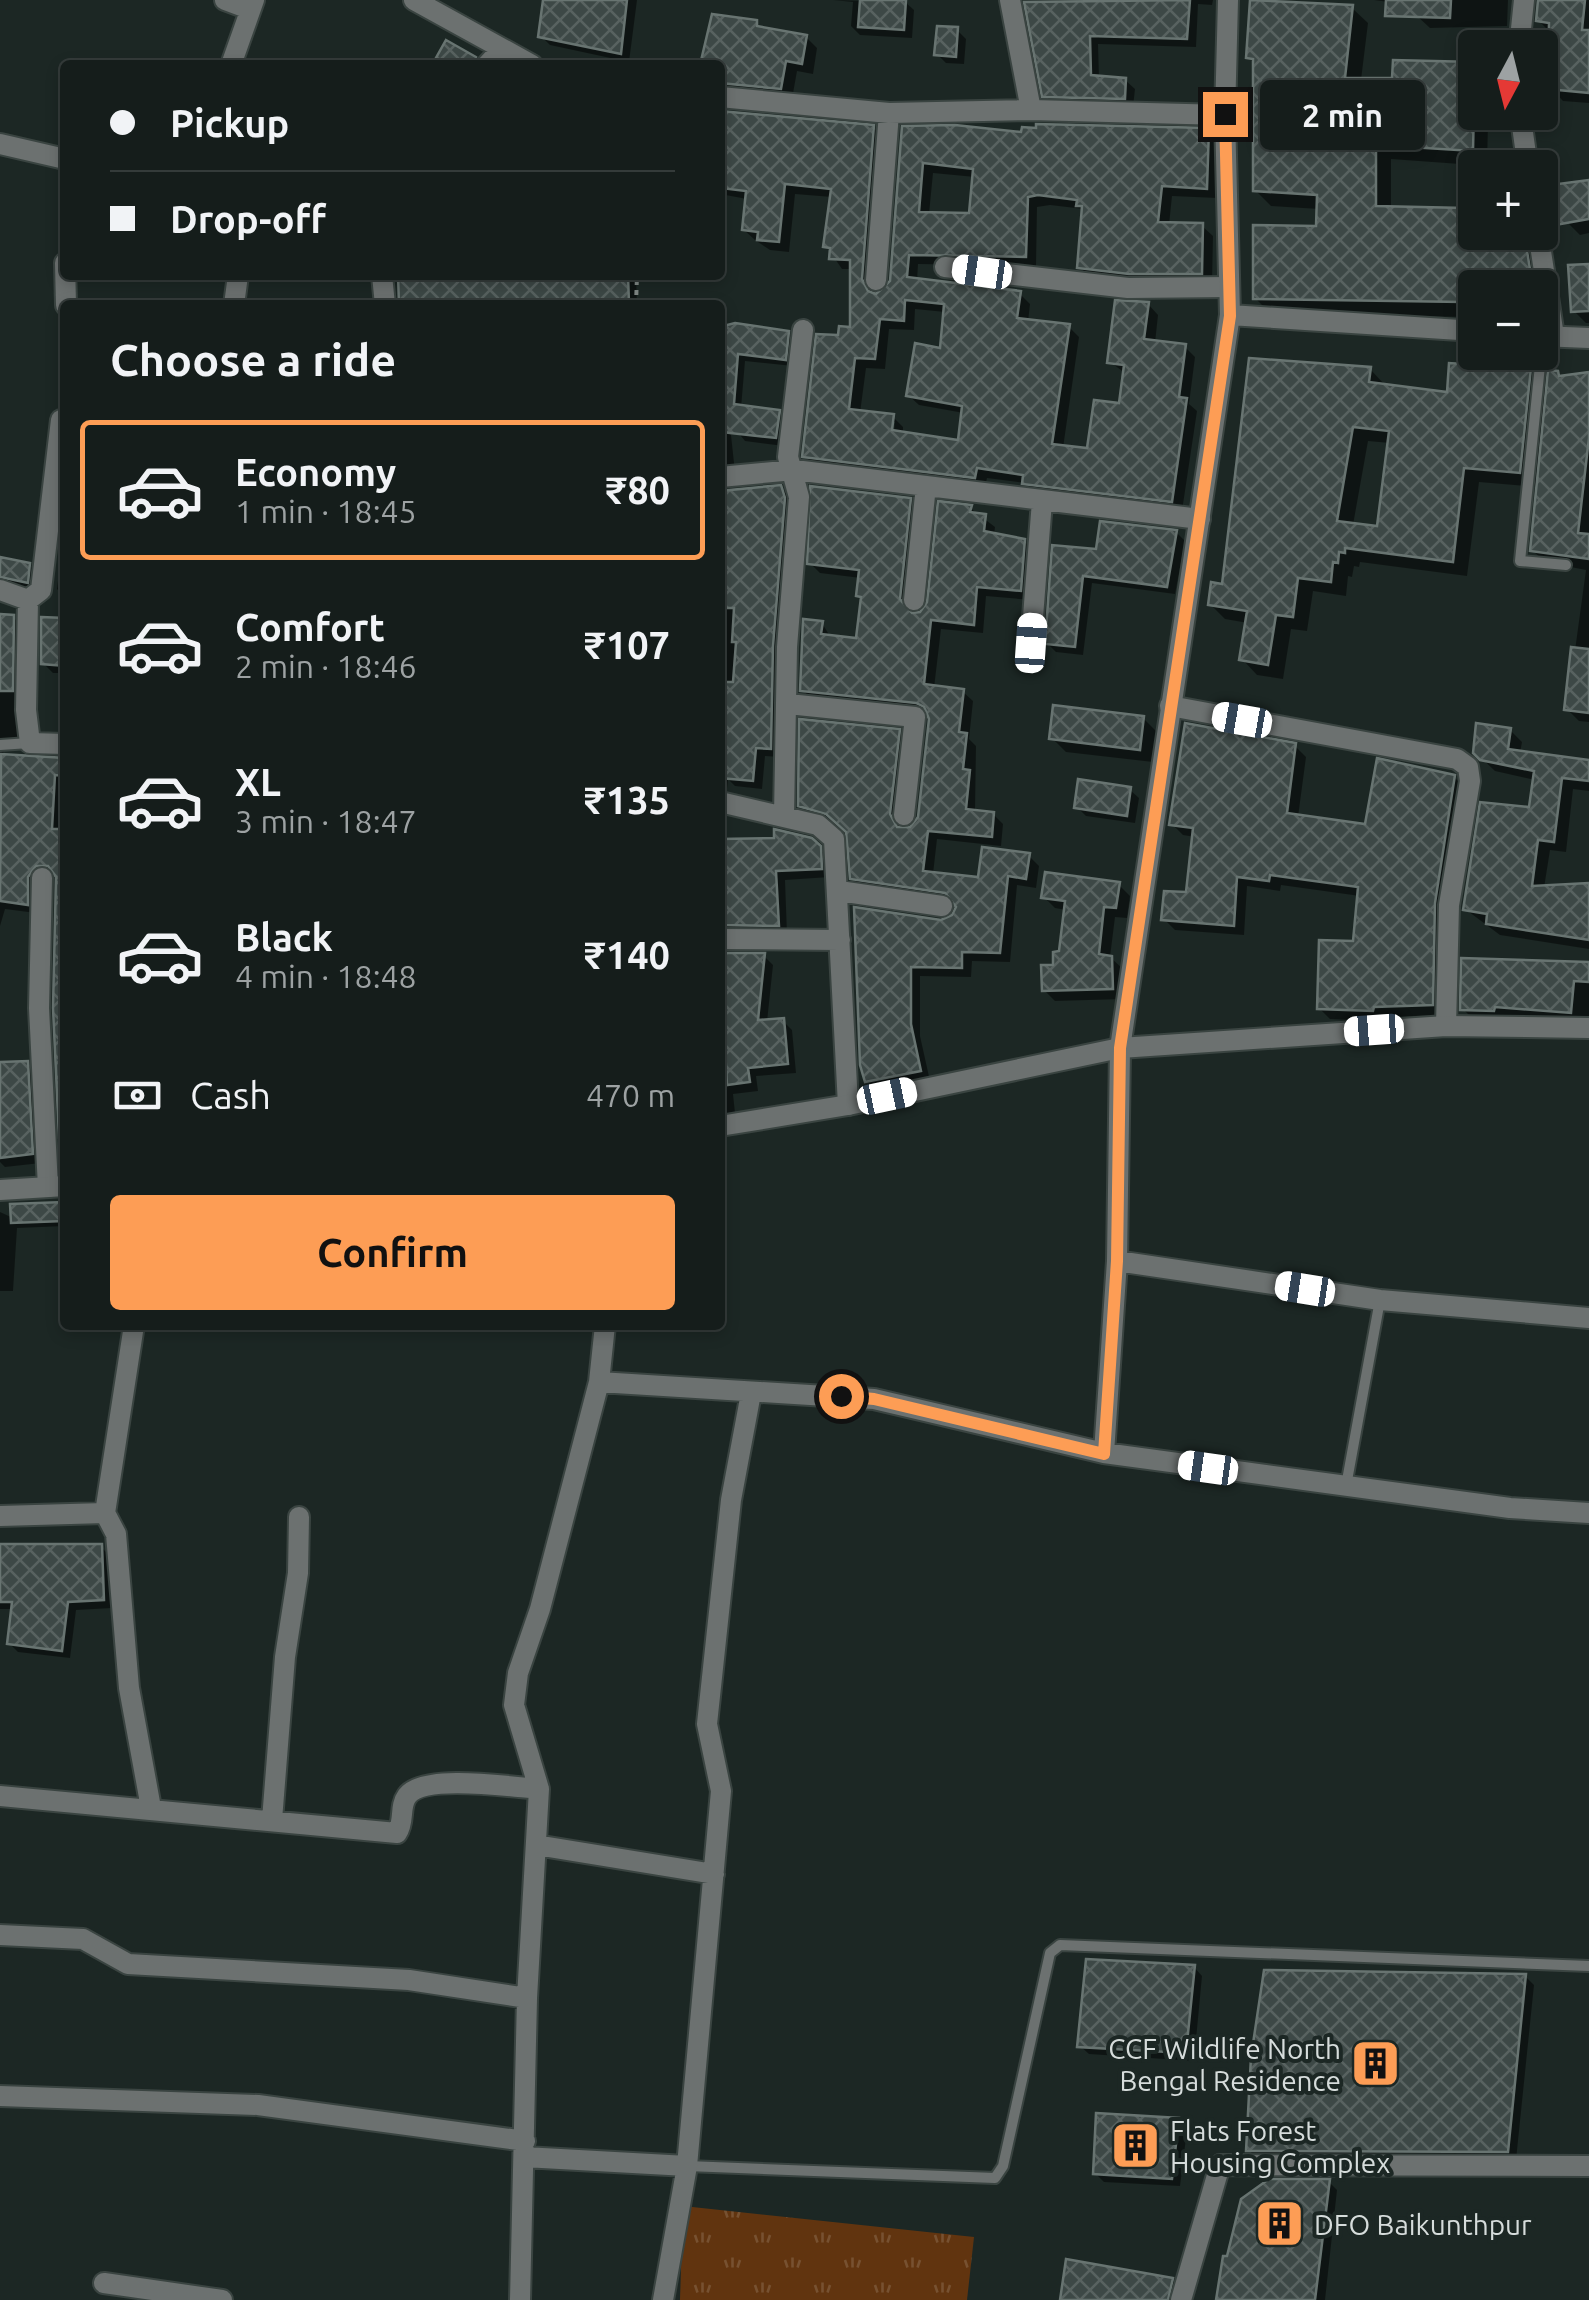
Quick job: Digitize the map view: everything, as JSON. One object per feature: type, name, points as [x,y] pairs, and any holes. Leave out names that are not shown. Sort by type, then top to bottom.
[{"type":"street","points":[[225,0],[252,5],[233,60]]},
{"type":"street","points":[[414,0],[494,58]]},
{"type":"street","points":[[1010,0],[1031,110]]},
{"type":"street","points":[[1104,1454],[1117,1261],[1120,1048],[1230,316],[1225,114],[1228,0]]},
{"type":"street","points":[[1522,30],[1524,0]]},
{"type":"street","points":[[725,98],[889,114],[1031,110],[1225,114]]},
{"type":"street","points":[[876,280],[889,114]]},
{"type":"street","points":[[0,144],[60,158]]},
{"type":"street","points":[[945,267],[1128,288],[1230,287]]},
{"type":"street","points":[[1230,316],[1458,331]]},
{"type":"street","points":[[784,816],[786,647],[800,497],[788,458],[803,330]]},
{"type":"street","points":[[1558,337],[1589,338]]},
{"type":"street","points":[[28,600],[42,590],[60,429]]},
{"type":"street","points":[[725,477],[794,470],[1200,519]]},
{"type":"street","points":[[914,600],[926,486]]},
{"type":"street","points":[[1031,643],[1042,501]]},
{"type":"street","points":[[0,590],[28,600]]},
{"type":"street","points":[[28,600],[26,710],[30,743],[60,744]]},
{"type":"street","points":[[788,704],[915,718],[904,816]]},
{"type":"street","points":[[1170,706],[1457,759],[1468,768],[1470,782],[1449,906],[1446,1026]]},
{"type":"street","points":[[725,803],[818,825],[834,839],[848,1104]]},
{"type":"street","points":[[0,1190],[56,1186],[39,994],[42,878]]},
{"type":"street","points":[[838,891],[942,906]]},
{"type":"street","points":[[725,939],[840,940]]},
{"type":"street","points":[[725,1125],[1120,1048],[1446,1026],[1589,1028]]},
{"type":"street","points":[[1117,1261],[1380,1300],[1589,1318]]},
{"type":"street","points":[[133,1330],[105,1513],[116,1534],[130,1688],[152,1808]]},
{"type":"street","points":[[520,2300],[527,1998],[539,1788],[514,1705],[518,1674],[540,1609],[599,1382],[604,1330]]},
{"type":"street","points":[[599,1382],[874,1399],[1104,1454],[1510,1508],[1589,1513]]},
{"type":"street","points":[[663,2300],[686,2166],[721,1791],[707,1724],[731,1500],[750,1393]]},
{"type":"street","points":[[0,1516],[105,1513]]},
{"type":"street","points":[[272,1820],[285,1657],[298,1573],[298,1517]]},
{"type":"street","points":[[0,1796],[397,1833],[407,1795],[418,1787],[454,1783],[539,1788]]},
{"type":"street","points":[[536,1845],[714,1874]]},
{"type":"street","points":[[0,1935],[83,1938],[128,1964],[409,1980],[527,1998]]},
{"type":"street","points":[[0,2096],[258,2104],[524,2149],[686,2166]]},
{"type":"street","points":[[1181,2300],[1220,2166],[1589,2166]]},
{"type":"street","points":[[104,2283],[222,2300]]},
{"type":"lane","points":[[1542,370],[1520,560],[1566,566]]},
{"type":"lane","points":[[0,744],[30,743]]},
{"type":"lane","points":[[1346,1487],[1380,1300]]},
{"type":"lane","points":[[686,2166],[995,2178],[1003,2166],[1050,1953],[1060,1945],[1589,1966]]},
{"type":"green space","points":[[683,2206],[974,2237],[967,2300],[680,2300]]},
{"type":"building","points":[[543,0],[627,0],[621,54],[538,37]]},
{"type":"building","points":[[860,0],[906,0],[904,30],[858,27]]},
{"type":"building","points":[[1190,0],[1187,39],[1090,36],[1091,75],[1126,78],[1125,99],[1042,97],[1024,2]]},
{"type":"building","points":[[1250,0],[1353,5],[1345,78],[1392,78],[1393,60],[1458,62],[1458,130],[1473,130],[1473,150],[1376,145],[1376,206],[1458,208],[1458,250],[1527,250],[1530,270],[1458,270],[1458,302],[1253,299],[1253,225],[1316,226],[1317,195],[1253,191],[1253,59],[1246,58]]},
{"type":"building","points":[[1386,0],[1451,0],[1450,18],[1385,16]]},
{"type":"building","points":[[1538,0],[1585,0],[1582,30],[1589,30],[1589,93],[1558,90],[1558,30],[1549,30],[1549,23],[1536,21]]},
{"type":"building","points":[[712,14],[757,20],[757,26],[807,35],[802,64],[786,61],[781,89],[725,83],[725,60],[701,60]]},
{"type":"building","points":[[937,26],[958,27],[956,57],[934,55]]},
{"type":"building","points":[[446,40],[476,57],[475,60],[435,60]]},
{"type":"building","points":[[725,111],[874,125],[862,279],[868,291],[876,294],[890,281],[902,126],[955,125],[1021,132],[1022,127],[1036,128],[1036,124],[1209,128],[1207,189],[1162,186],[1158,222],[1203,223],[1202,274],[1129,274],[1077,268],[1082,206],[1076,206],[1077,200],[1038,195],[1028,197],[1026,257],[909,255],[907,277],[1021,291],[1017,318],[1070,324],[1052,444],[1087,448],[1094,400],[1119,403],[1124,365],[1107,363],[1115,300],[1149,302],[1144,339],[1186,344],[1179,397],[1187,398],[1172,502],[1022,484],[1023,475],[977,468],[975,478],[802,457],[816,334],[838,335],[839,326],[850,327],[850,260],[829,259],[830,248],[823,247],[831,189],[785,184],[779,242],[757,240],[758,232],[742,230],[746,191],[725,189]],"holes":[[[923,163],[973,169],[969,213],[919,212]],[[905,300],[944,304],[940,348],[915,343],[906,396],[962,406],[958,440],[892,430],[894,414],[849,409],[855,358],[875,359],[880,319],[904,321]]]},
{"type":"building","points":[[1589,180],[1589,219],[1558,224],[1558,184]]},
{"type":"building","points":[[1589,264],[1589,311],[1571,312],[1568,265]]},
{"type":"building","points":[[398,280],[628,280],[629,300],[399,300]]},
{"type":"building","points":[[735,323],[789,331],[786,360],[738,354],[734,404],[780,410],[776,438],[725,433],[725,326]]},
{"type":"building","points":[[1249,358],[1371,367],[1369,382],[1447,392],[1449,363],[1458,364],[1458,370],[1531,370],[1520,473],[1464,468],[1453,562],[1345,548],[1345,553],[1339,552],[1338,563],[1333,562],[1331,582],[1298,578],[1293,617],[1276,615],[1268,665],[1239,660],[1247,611],[1208,605],[1211,582],[1222,584]],"holes":[[[1353,427],[1389,431],[1377,526],[1337,521]]]},
{"type":"building","points":[[1548,370],[1558,371],[1559,376],[1589,372],[1589,438],[1578,533],[1589,534],[1589,559],[1530,551]]},
{"type":"building","points":[[781,485],[785,498],[773,646],[771,749],[756,748],[753,781],[725,778],[725,682],[733,682],[736,642],[732,642],[734,608],[725,608],[725,491]]},
{"type":"building","points":[[810,486],[911,498],[900,599],[912,613],[920,612],[927,602],[938,501],[972,505],[970,512],[986,514],[984,531],[1025,539],[1021,591],[977,587],[974,625],[931,620],[924,684],[964,689],[959,732],[967,733],[963,769],[970,770],[966,809],[994,812],[992,837],[928,831],[923,871],[978,877],[982,847],[1030,853],[1026,879],[1008,876],[1000,953],[962,952],[962,968],[911,967],[911,1024],[921,1071],[865,1082],[860,1065],[854,907],[941,920],[952,915],[956,907],[945,893],[850,879],[846,832],[826,814],[798,806],[799,719],[900,729],[890,814],[897,827],[910,827],[918,817],[929,719],[924,707],[916,703],[800,691],[803,619],[823,621],[821,634],[856,638],[861,597],[856,596],[859,570],[807,564]]},
{"type":"building","points":[[1100,521],[1177,530],[1167,587],[1083,576],[1075,647],[1045,644],[1052,545],[1096,549]]},
{"type":"building","points":[[0,557],[30,563],[28,583],[0,577]]},
{"type":"building","points":[[0,614],[14,615],[13,691],[0,691]]},
{"type":"building","points":[[41,617],[60,618],[60,666],[41,664]]},
{"type":"building","points":[[1571,647],[1589,649],[1589,713],[1564,710]]},
{"type":"building","points":[[1053,705],[1144,716],[1140,750],[1049,739]]},
{"type":"building","points":[[1185,723],[1296,743],[1287,813],[1365,824],[1377,758],[1455,775],[1435,903],[1433,1005],[1374,1007],[1373,1011],[1317,1009],[1319,940],[1353,941],[1358,887],[1270,875],[1269,881],[1237,877],[1234,926],[1161,920],[1164,891],[1186,892],[1193,828],[1169,825]]},
{"type":"building","points":[[1476,723],[1511,728],[1508,749],[1589,760],[1589,781],[1562,778],[1554,842],[1538,840],[1532,886],[1589,883],[1589,940],[1486,924],[1487,914],[1463,910],[1480,802],[1529,807],[1534,771],[1480,760],[1473,753]]},
{"type":"building","points":[[1,754],[60,758],[60,776],[55,775],[52,829],[60,829],[60,1138],[53,1008],[56,877],[48,866],[36,866],[28,877],[28,905],[0,901]]},
{"type":"building","points":[[1078,779],[1131,787],[1127,816],[1074,808]]},
{"type":"building","points":[[774,829],[812,838],[821,846],[822,869],[776,871],[779,926],[725,925],[725,839],[774,838]]},
{"type":"building","points":[[1045,872],[1120,882],[1116,908],[1104,907],[1099,954],[1112,956],[1113,989],[1042,991],[1041,965],[1053,965],[1053,952],[1059,951],[1065,901],[1041,898]]},
{"type":"building","points":[[725,953],[765,953],[758,1020],[784,1018],[788,1064],[748,1068],[750,1082],[727,1085]]},
{"type":"building","points":[[1461,958],[1589,962],[1589,982],[1574,981],[1571,1013],[1495,1007],[1494,1011],[1460,1010]]},
{"type":"building","points":[[28,1061],[33,1154],[0,1158],[0,1062]]},
{"type":"building","points":[[60,1202],[60,1221],[11,1223],[10,1204]]},
{"type":"building","points":[[0,1544],[102,1544],[104,1600],[68,1602],[62,1651],[7,1644],[12,1602],[0,1602]]},
{"type":"building","points":[[1086,1959],[1195,1965],[1186,2053],[1077,2047]]},
{"type":"building","points":[[1264,1970],[1526,1974],[1508,2152],[1246,2151],[1251,2057]]},
{"type":"building","name":"Flats Forest Housing Complex","points":[[1096,2113],[1179,2118],[1172,2179],[1093,2174]]},
{"type":"building","points":[[1269,2179],[1330,2179],[1315,2300],[1216,2300],[1223,2256],[1227,2256],[1241,2199]]},
{"type":"building","points":[[1066,2259],[1173,2278],[1168,2300],[1060,2300]]},
{"type":"place","name":"CCF Wildlife North Bengal Residence","points":[[1376,2064]]},
{"type":"place","name":"Flats Forest Housing Complex","points":[[1135,2146]]},
{"type":"place","name":"DFO Baikunthpur","points":[[1279,2224]]},
{"type":"route","points":[[841,1396],[874,1399],[1104,1454],[1117,1261],[1120,1048],[1230,316],[1225,114]]}]
